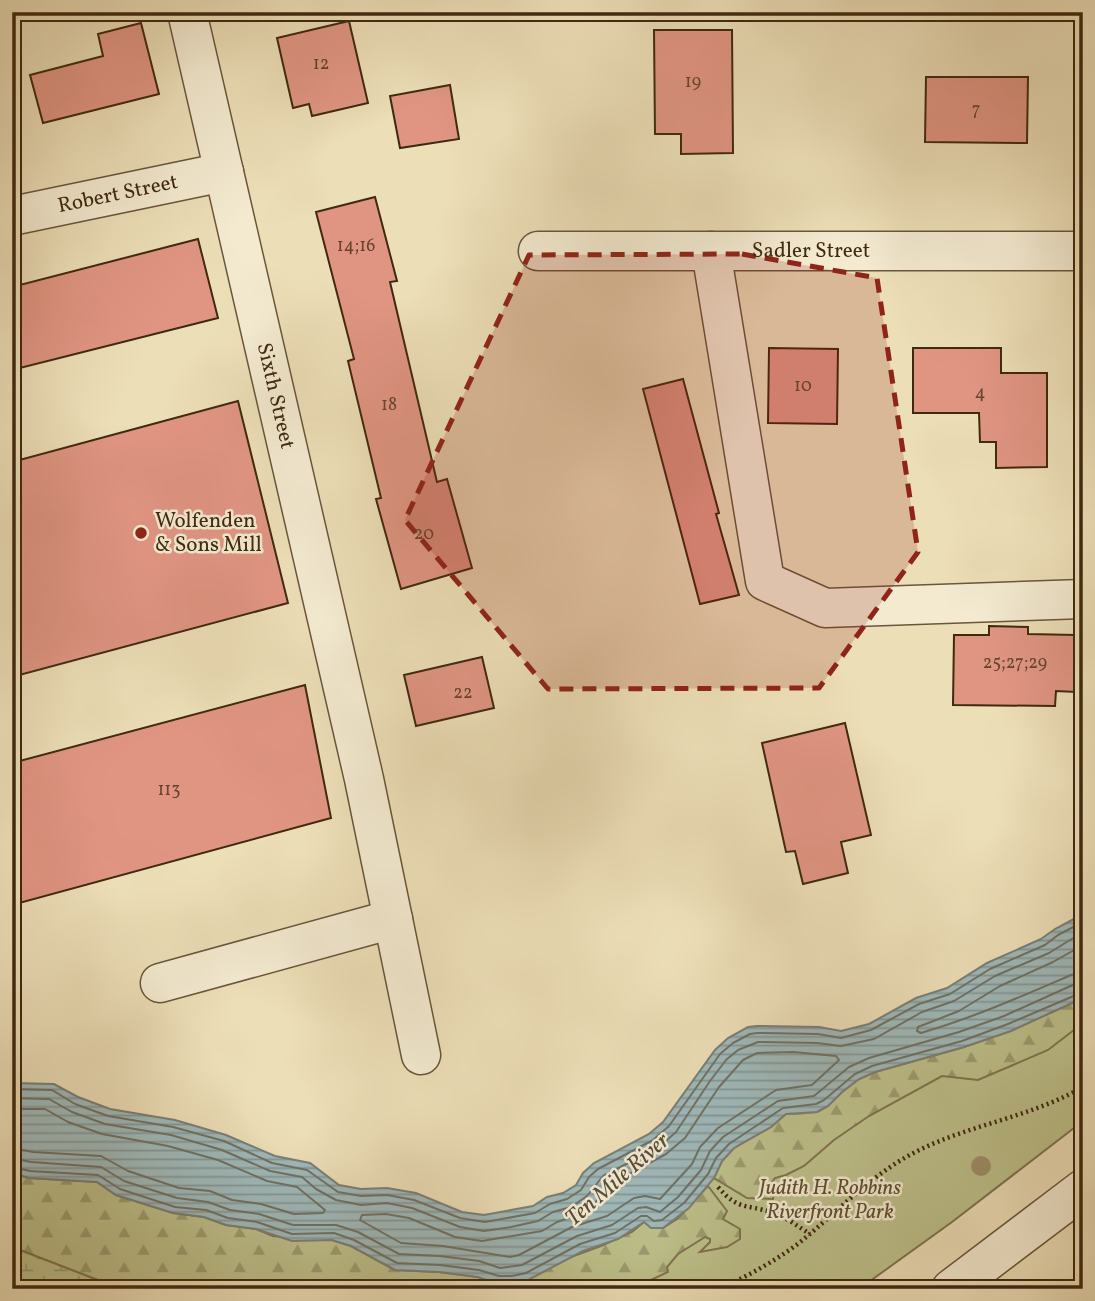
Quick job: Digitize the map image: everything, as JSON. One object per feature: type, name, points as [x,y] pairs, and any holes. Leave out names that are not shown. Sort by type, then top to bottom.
[{"type":"street","name":"Sixth Street","points":[[187,12],[364,779],[421,1055]]},
{"type":"street","name":"Robert Street","points":[[12,216],[224,172]]},
{"type":"street","name":"Sadler Street","points":[[538,251],[1083,251]]},
{"type":"street","points":[[711,251],[765,581],[825,608],[1083,599]]},
{"type":"street","points":[[160,982],[393,919]]},
{"type":"street","points":[[951,1289],[1083,1189]]},
{"type":"path","points":[[720,1289],[778,1258],[861,1189],[905,1157],[954,1135],[1031,1110],[1083,1087]]},
{"type":"path","points":[[718,1187],[730,1201],[788,1219],[810,1234]]},
{"type":"highlighted area","points":[[742,254],[877,278],[918,552],[819,688],[548,689],[405,520],[529,255]]},
{"type":"green space","name":"Judith H. Robbins Riverfront Park","points":[[1083,998],[1083,1121],[952,1222],[859,1289],[12,1289],[12,1173],[116,1195],[173,1213],[204,1217],[379,1262],[722,1161],[964,1047]]},
{"type":"green space","points":[[1083,998],[1083,1023],[1048,1050],[978,1080],[942,1076],[869,1116],[834,1140],[804,1166],[775,1178],[772,1182],[775,1188],[773,1199],[747,1198],[714,1178],[722,1161],[734,1148],[771,1127],[786,1114],[817,1112],[859,1079],[875,1072],[1010,1031]]},
{"type":"green space","points":[[12,1173],[29,1178],[97,1182],[116,1195],[173,1213],[204,1217],[226,1225],[256,1229],[273,1236],[332,1240],[351,1246],[395,1270],[478,1277],[497,1284],[601,1246],[632,1232],[644,1222],[663,1228],[677,1219],[708,1186],[727,1211],[723,1219],[740,1229],[740,1239],[727,1247],[700,1252],[710,1242],[710,1239],[705,1237],[678,1254],[667,1267],[668,1272],[632,1289],[121,1289],[12,1247]]},
{"type":"green space","points":[[12,1247],[121,1289],[12,1289]]},
{"type":"water","name":"Ten Mile River","points":[[1083,914],[1083,998],[1011,1031],[875,1072],[859,1079],[817,1112],[786,1114],[771,1127],[734,1148],[689,1208],[663,1228],[651,1228],[644,1222],[618,1239],[583,1251],[528,1280],[497,1284],[478,1277],[395,1270],[351,1246],[332,1240],[292,1241],[256,1229],[173,1213],[116,1195],[97,1182],[29,1178],[12,1173],[12,1083],[54,1084],[110,1109],[175,1120],[226,1135],[275,1156],[310,1163],[339,1185],[416,1193],[462,1212],[484,1215],[533,1206],[576,1185],[583,1173],[594,1163],[649,1134],[663,1122],[715,1050],[728,1038],[748,1027],[819,1027],[841,1031],[869,1024],[916,998],[947,988],[987,963],[1041,939]]},
{"type":"building","points":[[349,21],[368,103],[312,116],[309,104],[293,108],[277,38]]},
{"type":"building","points":[[141,23],[159,94],[43,123],[30,75],[103,56],[98,34]]},
{"type":"building","points":[[654,30],[732,30],[733,153],[681,154],[681,134],[655,134]]},
{"type":"building","points":[[926,77],[1028,77],[1027,143],[925,142]]},
{"type":"building","points":[[450,85],[459,139],[400,148],[390,96]]},
{"type":"building","points":[[375,197],[397,281],[390,282],[437,482],[447,479],[472,568],[401,589],[376,499],[381,498],[348,361],[354,359],[316,212]]},
{"type":"building","points":[[198,239],[218,318],[12,370],[12,287]]},
{"type":"building","points":[[769,348],[838,349],[837,424],[768,423]]},
{"type":"building","points":[[913,348],[1001,348],[1001,373],[1047,373],[1047,467],[996,468],[996,442],[980,442],[979,413],[913,413]]},
{"type":"building","points":[[683,379],[739,595],[700,604],[643,389]]},
{"type":"building","name":"Wolfenden & Sons Mill","points":[[238,401],[288,603],[12,677],[12,462]]},
{"type":"building","points":[[989,626],[1028,627],[1028,634],[1076,635],[1076,692],[1056,691],[1055,706],[953,705],[954,635],[989,635]]},
{"type":"building","points":[[482,657],[494,708],[416,726],[404,675]]},
{"type":"building","points":[[305,685],[331,818],[12,905],[12,763]]},
{"type":"building","points":[[845,723],[871,835],[841,842],[848,873],[803,884],[795,851],[786,852],[762,743]]},
{"type":"place","name":"Wolfenden & Sons Mill","points":[[141,533]]}]
